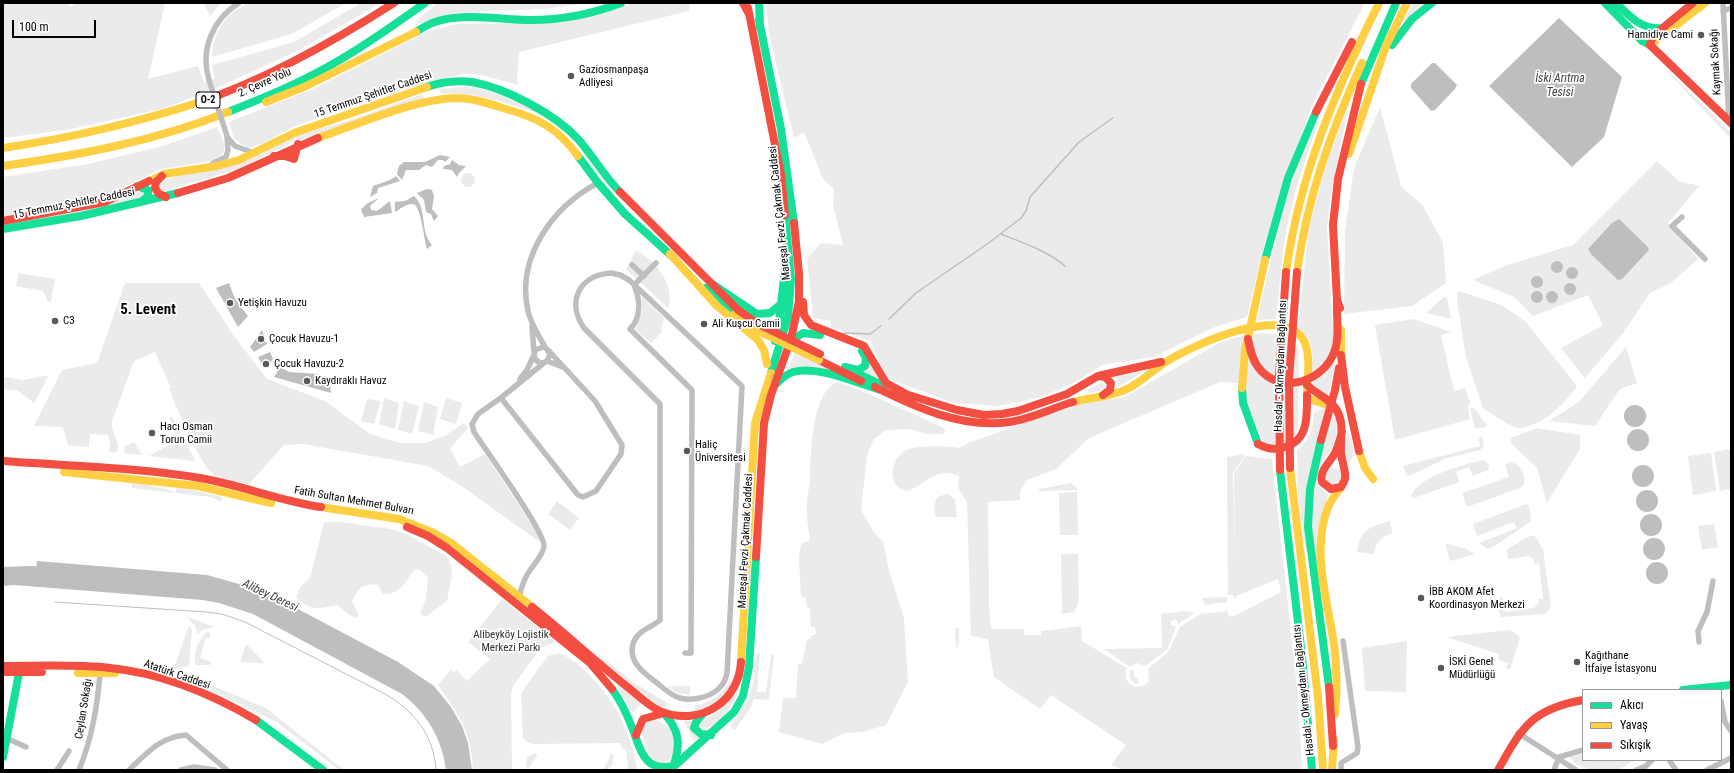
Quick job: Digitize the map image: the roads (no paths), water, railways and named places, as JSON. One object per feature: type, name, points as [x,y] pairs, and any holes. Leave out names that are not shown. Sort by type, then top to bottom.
[{"type":"main road","name":"2. Çevre Yolu","points":[[3,148],[110,130],[161,116],[210,99],[270,74],[313,53],[394,3]]},
{"type":"main road","name":"2. Çevre Yolu","points":[[3,166],[53,159],[125,145],[184,127],[239,107],[295,82],[338,60],[399,22],[425,3]]},
{"type":"main road","points":[[558,18],[607,3]]},
{"type":"main road","points":[[239,107],[259,104],[286,95],[435,22],[460,18],[519,20],[558,18],[585,14],[621,3]]},
{"type":"main road","points":[[743,3],[748,14]]},
{"type":"main road","name":"Mareşal Fevzi Çakmak Caddesi","points":[[664,713],[682,716],[702,714],[714,710],[733,691],[740,673],[755,423],[788,317],[791,279],[778,161],[747,3]]},
{"type":"main road","name":"Mareşal Fevzi Çakmak Caddesi","points":[[672,768],[711,735],[738,706],[747,682],[763,429],[774,386],[798,310],[799,281],[793,207],[786,156],[760,27],[758,3]]},
{"type":"main road","points":[[670,254],[736,312],[819,357],[881,390],[908,402],[971,422],[987,424],[1010,422],[1074,401],[1099,397],[1129,388],[1170,360],[1231,332],[1256,326],[1271,325],[1286,328],[1297,333],[1305,345],[1308,360],[1307,417],[1302,436],[1293,445],[1284,448],[1282,451],[1264,452],[1258,444],[1243,403],[1242,388],[1244,362],[1248,339],[1265,260],[1279,203],[1297,152],[1373,3]]},
{"type":"main road","name":"Hasdal - Okmeydanı Bağlantısı","points":[[1312,770],[1302,656],[1280,470],[1278,376],[1286,272],[1295,214],[1315,149],[1344,76],[1379,3]]},
{"type":"main road","name":"Hasdal - Okmeydanı Bağlantısı","points":[[1323,770],[1318,697],[1290,468],[1289,379],[1298,272],[1304,223],[1320,164],[1347,95],[1392,3]]},
{"type":"main road","points":[[1248,339],[1250,354],[1261,372],[1280,383],[1287,384],[1310,380],[1324,370],[1333,357],[1335,350],[1337,300],[1333,238],[1338,179],[1358,90],[1396,3]]},
{"type":"main road","points":[[1335,202],[1347,158],[1377,76],[1389,38],[1407,3]]},
{"type":"main road","points":[[1377,76],[1398,35],[1412,19],[1432,3]]},
{"type":"main road","points":[[1604,3],[1642,41],[1650,45],[1730,122]]},
{"type":"main road","points":[[1616,3],[1644,28],[1654,30],[1663,28]]},
{"type":"main road","points":[[1650,45],[1653,36],[1693,3]]},
{"type":"main road","points":[[1650,45],[1705,3]]},
{"type":"main road","points":[[1628,14],[1648,40],[1650,45]]},
{"type":"main road","name":"15 Temmuz Şehitler Caddesi","points":[[3,221],[105,202],[164,174],[200,169],[239,160],[255,154],[294,133],[350,116],[418,89],[443,83],[471,82],[484,85],[527,103],[550,115],[571,132],[617,189],[711,283]]},
{"type":"main road","points":[[443,83],[436,90],[436,94],[444,98]]},
{"type":"main road","points":[[418,89],[427,95],[425,102]]},
{"type":"main road","name":"15 Temmuz Şehitler Caddesi","points":[[3,229],[81,216],[166,197],[228,178],[298,144],[425,102],[444,98],[476,100],[519,112],[539,120],[566,140],[598,184],[625,214],[670,254]]},
{"type":"main road","points":[[271,157],[285,156],[294,159],[298,144]]},
{"type":"main road","points":[[164,174],[156,182],[155,188],[159,194],[166,197]]},
{"type":"main road","points":[[137,186],[146,188],[148,194],[146,199],[139,204]]},
{"type":"main road","points":[[760,404],[760,394],[767,364],[776,337],[785,277],[787,232]]},
{"type":"main road","points":[[670,254],[713,302],[737,324],[758,340],[764,350],[767,364]]},
{"type":"main road","points":[[799,281],[803,289],[804,315],[809,323],[819,329],[864,346],[886,383],[908,395]]},
{"type":"main road","points":[[711,283],[757,314],[771,314],[781,304]]},
{"type":"main road","points":[[711,283],[736,312]]},
{"type":"main road","points":[[1337,300],[1341,318],[1341,355],[1345,387],[1359,451],[1365,468],[1373,479]]},
{"type":"main road","points":[[789,342],[802,333],[811,332],[863,352],[867,361],[865,366],[858,370],[845,367]]},
{"type":"main road","points":[[1333,746],[1328,679],[1306,518],[1309,485],[1335,390],[1341,355]]},
{"type":"main road","points":[[819,357],[845,367],[889,389],[967,412],[984,415],[1004,414],[1018,411],[1067,394],[1098,376],[1170,360]]},
{"type":"main road","points":[[774,386],[790,373],[801,371],[840,377],[881,390]]},
{"type":"main road","points":[[1098,376],[1109,380],[1112,386],[1106,394],[1099,397]]},
{"type":"main road","points":[[1307,385],[1318,399]]},
{"type":"main road","points":[[1307,398],[1332,403],[1342,424],[1341,456],[1345,472],[1345,481],[1327,512],[1320,546],[1336,665],[1336,702],[1332,770]]},
{"type":"main road","points":[[1307,417],[1318,399]]},
{"type":"main road","points":[[971,422],[978,418],[997,417],[1004,414]]},
{"type":"main road","points":[[1341,487],[1332,489],[1326,486],[1322,482],[1322,473],[1336,452],[1342,432]]},
{"type":"main road","name":"Fatih Sultan Mehmet Bulvarı","points":[[3,461],[129,479],[198,486],[305,511],[389,522],[415,529],[447,548],[574,649],[596,669],[610,684],[623,704],[636,735]]},
{"type":"main road","points":[[1326,467],[1335,464],[1340,466],[1345,472]]},
{"type":"main road","name":"Fatih Sultan Mehmet Bulvarı","points":[[3,467],[163,474],[206,479],[305,505],[391,516],[418,523],[441,536],[578,644],[627,688],[656,710],[664,713]]},
{"type":"main road","points":[[129,479],[134,475],[156,476],[163,474]]},
{"type":"main road","name":"Atatürk Caddesi","points":[[3,666],[20,669],[100,670],[145,674],[185,687],[224,703],[266,726],[323,770]]},
{"type":"main road","points":[[3,757],[20,669]]},
{"type":"main road","name":"Atatürk Caddesi","points":[[3,672],[20,669]]},
{"type":"main road","name":"Atatürk Caddesi","points":[[100,670],[140,679],[174,689],[202,700],[255,726],[313,770]]},
{"type":"main road","points":[[1701,689],[1719,688],[1731,685]]},
{"type":"main road","points":[[1498,770],[1518,733],[1534,717],[1547,709],[1564,703],[1582,700]]},
{"type":"main road","points":[[642,756],[649,765],[654,768],[672,768],[679,740],[674,725],[664,713],[643,719],[636,735],[645,770]]},
{"type":"main road","points":[[702,714],[696,722],[694,728],[701,734],[711,735]]},
{"type":"street","points":[[200,169],[226,157],[228,150],[227,136],[209,80],[205,62],[209,41],[215,26],[224,15],[239,3]]},
{"type":"street","name":"Kaymak Sokağı","points":[[1723,3],[1730,122]]},
{"type":"street","points":[[1723,11],[1731,8]]},
{"type":"street","points":[[227,136],[235,146],[255,154]]},
{"type":"street","points":[[565,367],[546,361],[537,362],[534,353],[532,322],[527,300],[527,281],[532,254],[540,235],[553,217],[575,197],[598,184]]},
{"type":"street","points":[[1682,217],[1672,226],[1705,259]]},
{"type":"street","points":[[634,285],[656,263]]},
{"type":"street","points":[[632,265],[644,276]]},
{"type":"street","points":[[634,285],[742,386],[727,673],[722,685],[711,694],[696,699],[680,698],[672,694],[641,671],[633,658],[634,642],[639,635],[660,620],[660,404],[584,328],[576,311],[576,301],[579,291],[584,283],[592,277],[601,274],[611,273],[620,275],[634,285],[638,294],[639,306],[636,320],[630,329],[692,390],[691,653],[684,653]]},
{"type":"street","points":[[519,597],[525,580],[542,552],[544,539],[531,516],[472,428],[474,419],[478,414],[501,398],[550,356],[532,322]]},
{"type":"street","points":[[501,398],[578,495],[583,497],[589,496],[596,492],[621,454],[622,445],[603,412],[565,367],[547,349],[537,348],[527,370],[513,388]]},
{"type":"street","points":[[1699,642],[1698,631],[1708,612],[1713,581]]},
{"type":"street","points":[[1341,770],[1341,763],[1357,753],[1358,747],[1343,641]]},
{"type":"street","name":"Ceylan Sokağı","points":[[79,770],[90,741],[97,706],[100,670]]},
{"type":"street","points":[[1722,712],[1723,723],[1731,731]]},
{"type":"street","points":[[1518,733],[1559,757],[1576,770]]},
{"type":"street","points":[[129,770],[156,744],[173,736],[186,736],[227,770]]},
{"type":"street","points":[[6,738],[26,747]]},
{"type":"street","points":[[1559,757],[1582,750]]},
{"type":"street","points":[[57,770],[69,751]]},
{"type":"street","points":[[1554,770],[1559,757]]},
{"type":"street","points":[[1707,770],[1731,758]]},
{"type":"street","points":[[1670,761],[1676,770]]},
{"type":"street","points":[[182,770],[194,767],[215,770]]},
{"type":"street","points":[[1636,770],[1648,768]]},
{"type":"water","name":"İski Arıtma Tesisi","points":[[1559,18],[1622,77],[1604,137],[1572,167],[1489,86]]},
{"type":"water","points":[[1432,63],[1435,63],[1457,85],[1435,110],[1431,111],[1411,88],[1411,84]]},
{"type":"water","points":[[440,155],[450,157],[445,162],[443,160],[438,160],[432,167],[426,165],[419,170],[406,170],[402,180],[397,174],[399,166],[404,162],[425,162]]},
{"type":"water","points":[[452,160],[459,165],[466,166],[457,177],[452,170],[443,169],[444,166],[450,164]]},
{"type":"water","points":[[396,176],[400,181],[378,188],[377,193],[370,197],[373,186],[390,180]]},
{"type":"water","points":[[427,189],[432,190],[434,196],[432,209],[438,216],[434,221],[431,214],[426,212],[424,200],[417,193]]},
{"type":"water","points":[[414,196],[421,207],[426,233],[432,245],[427,249],[420,216],[416,206],[413,204],[408,204],[395,212],[395,202],[405,201]]},
{"type":"water","points":[[379,198],[370,206],[371,210],[377,211],[390,201],[392,213],[364,217],[361,209],[368,203]]},
{"type":"water","points":[[1619,219],[1647,246],[1649,250],[1622,279],[1618,280],[1591,254],[1588,249],[1612,223]]},
{"type":"water","points":[[1557,261],[1561,263],[1563,267],[1561,271],[1557,273],[1553,271],[1551,267],[1553,263]]},
{"type":"water","points":[[1572,267],[1576,269],[1578,273],[1576,277],[1572,279],[1568,277],[1566,273],[1568,269]]},
{"type":"water","points":[[1537,276],[1541,278],[1543,282],[1541,286],[1537,288],[1533,286],[1531,282],[1533,278]]},
{"type":"water","name":"Yetişkin Havuzu","points":[[229,283],[235,299],[248,316],[238,327],[216,288]]},
{"type":"water","points":[[1570,283],[1574,285],[1576,289],[1574,293],[1570,295],[1566,293],[1564,289],[1566,285]]},
{"type":"water","points":[[1537,291],[1541,293],[1543,297],[1541,301],[1537,303],[1533,301],[1531,297],[1533,293]]},
{"type":"water","points":[[1552,291],[1556,293],[1558,297],[1556,301],[1552,303],[1548,301],[1546,297],[1548,293]]},
{"type":"water","name":"Çocuk Havuzu-1","points":[[262,330],[267,344],[254,352],[250,347]]},
{"type":"water","name":"Çocuk Havuzu-2","points":[[270,352],[273,359],[265,369],[258,357]]},
{"type":"water","name":"Kaydıraklı Havuz","points":[[280,367],[289,372],[318,374],[330,384],[331,393],[274,377]]},
{"type":"water","points":[[1635,405],[1643,408],[1646,416],[1643,424],[1635,427],[1627,424],[1624,416],[1627,408]]},
{"type":"water","points":[[1638,429],[1646,432],[1649,440],[1646,448],[1638,451],[1630,448],[1627,440],[1630,432]]},
{"type":"water","points":[[1643,465],[1651,468],[1654,476],[1651,484],[1643,487],[1635,484],[1632,476],[1635,468]]},
{"type":"water","points":[[1647,490],[1655,493],[1658,501],[1655,509],[1647,512],[1639,509],[1636,501],[1639,493]]},
{"type":"water","points":[[1651,514],[1659,517],[1662,525],[1659,533],[1651,536],[1643,533],[1640,525],[1643,517]]},
{"type":"water","points":[[1654,538],[1662,541],[1665,549],[1662,557],[1654,560],[1646,557],[1643,549],[1646,541]]},
{"type":"water","points":[[37,561],[207,575],[264,591],[398,662],[434,686],[451,707],[462,726],[468,743],[472,770],[446,770],[441,748],[432,728],[419,710],[402,694],[253,614],[219,603],[203,600],[14,585],[3,586],[3,576],[36,575]]},
{"type":"water","points":[[1657,562],[1665,565],[1668,573],[1665,581],[1657,584],[1649,581],[1646,573],[1649,565]]},
{"type":"waterway","points":[[889,319],[916,293],[990,242],[1021,218],[1026,211],[1030,197],[1079,142],[1113,118]]},
{"type":"waterway","points":[[1001,234],[1043,252],[1065,266]]},
{"type":"waterway","points":[[844,333],[870,334],[881,326]]},
{"type":"waterway","name":"Alibey Deresi","points":[[3,572],[49,572]]},
{"type":"tram line","points":[[55,602],[206,612],[222,614],[245,622],[385,694],[405,708],[421,725],[427,735],[434,757],[436,770]]},
{"type":"place","name":"Hamidiye Cami","points":[[1701,35]]},
{"type":"place","name":"Gaziosmanpaşa Adliyesi","points":[[571,76]]},
{"type":"place","name":"Yetişkin Havuzu","points":[[230,303]]},
{"type":"place","name":"C3","points":[[55,321]]},
{"type":"place","name":"Ali Kuşcu Camii","points":[[704,324]]},
{"type":"place","name":"Çocuk Havuzu-1","points":[[261,339]]},
{"type":"place","name":"Çocuk Havuzu-2","points":[[266,364]]},
{"type":"place","name":"Kaydıraklı Havuz","points":[[307,381]]},
{"type":"place","name":"Hacı Osman Torun Camii","points":[[152,433]]},
{"type":"place","name":"Haliç Üniversitesi","points":[[687,451]]},
{"type":"place","name":"İBB AKOM Afet Koordinasyon Merkezi","points":[[1421,598]]},
{"type":"place","name":"Kağıthane İtfaiye İstasyonu","points":[[1577,662]]},
{"type":"place","name":"İSKİ Genel Müdürlüğü","points":[[1441,668]]},
{"type":"district","name":"5. Levent","points":[[148,310]]},
{"type":"park label","name":"Alibeyköy Lojistik Merkezi Parkı","points":[[511,641]]}]
